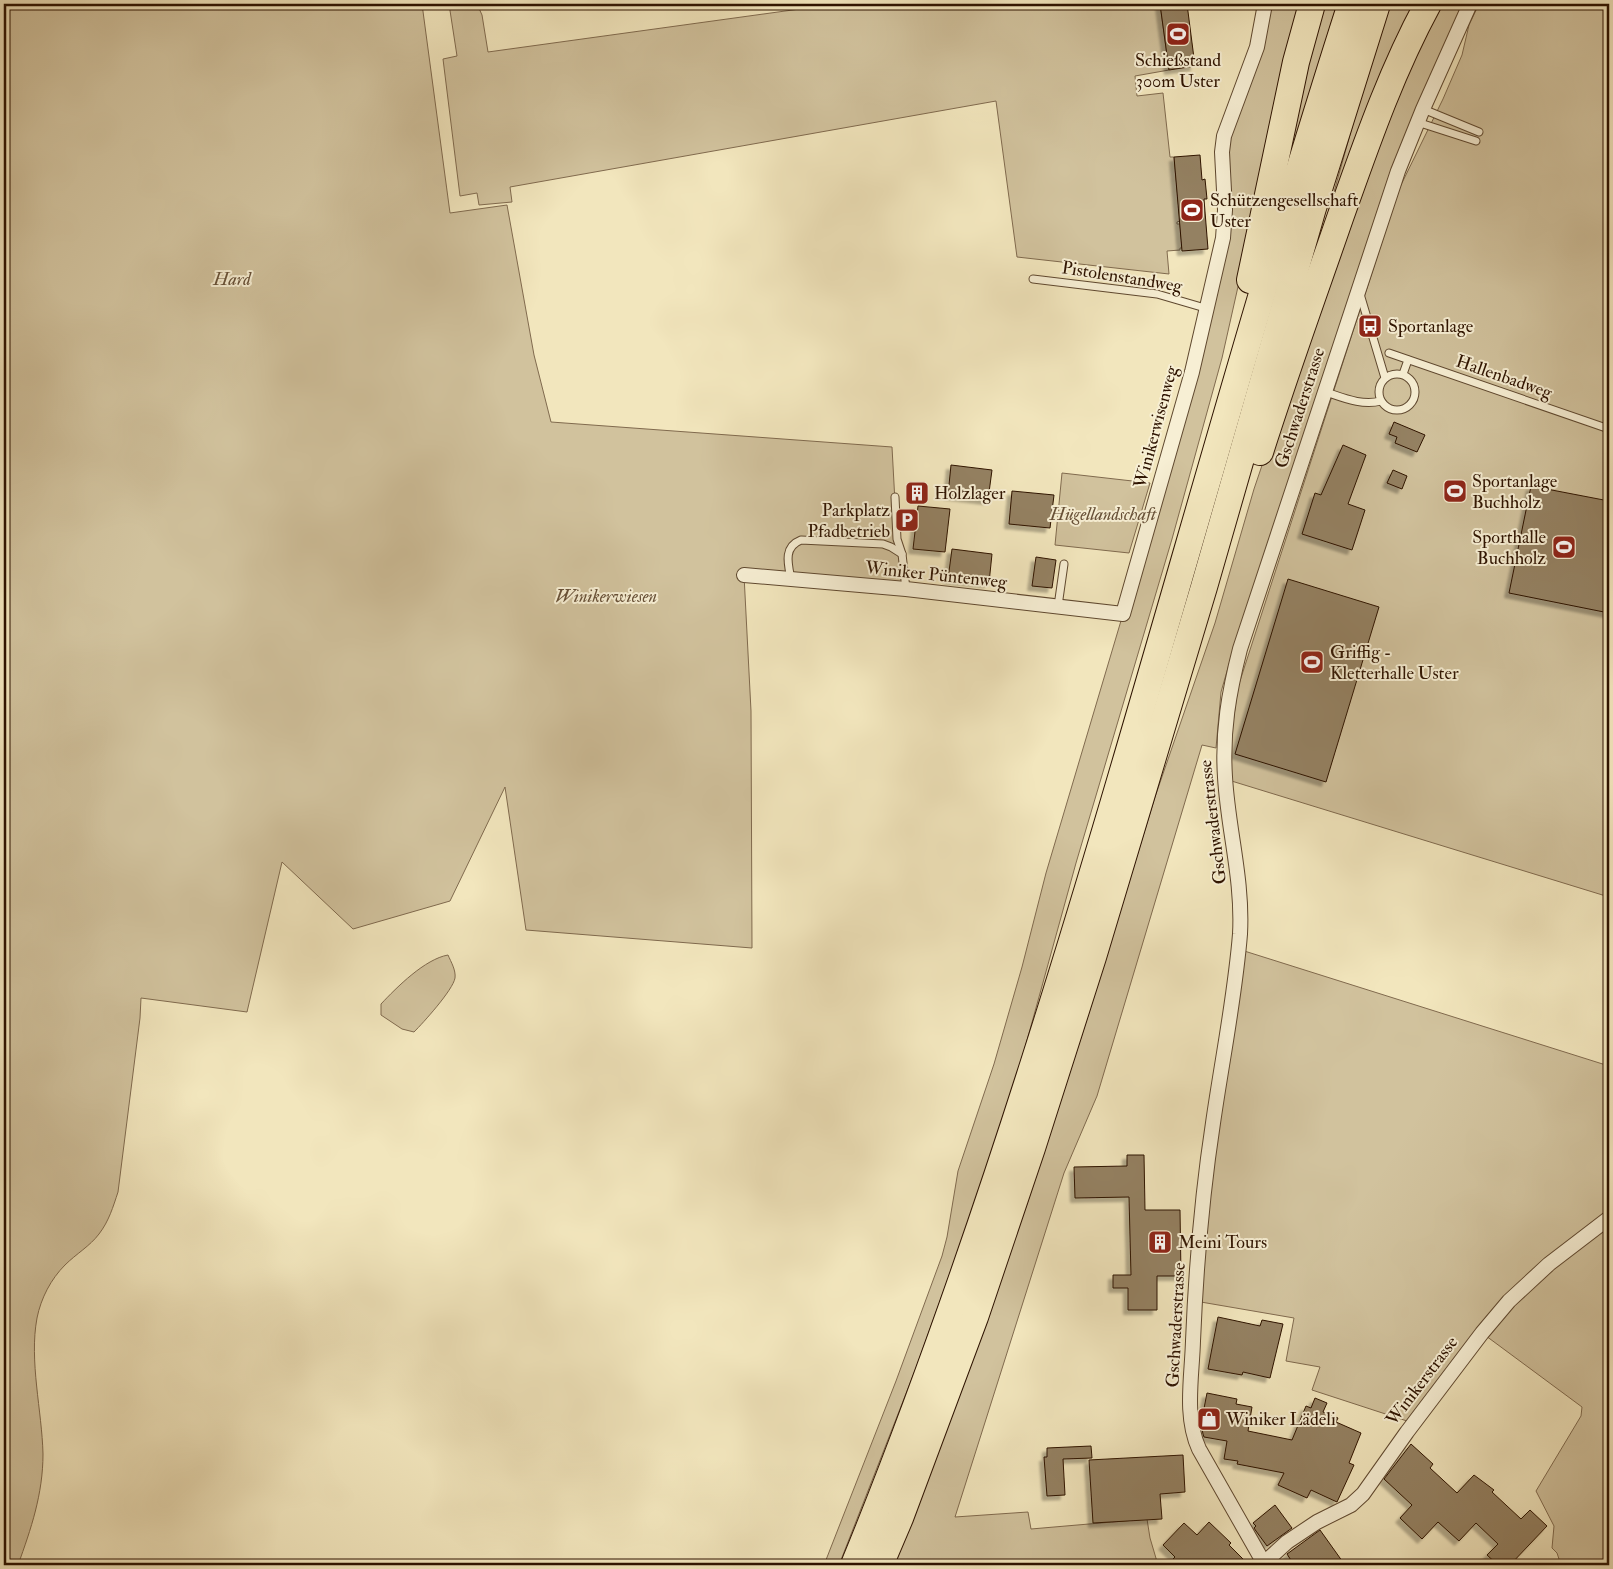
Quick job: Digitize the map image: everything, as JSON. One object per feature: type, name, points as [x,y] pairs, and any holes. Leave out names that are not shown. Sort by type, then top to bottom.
[{"type":"highway","points":[[1207,478],[1212,434],[1241,321],[1294,72],[1312,4]]},
{"type":"highway","points":[[854,1565],[943,1332],[1009,1140],[1128,756],[1207,478],[1291,194],[1351,4]]},
{"type":"highway","points":[[880,1565],[900,1518],[975,1317],[1032,1148],[1093,957],[1204,587],[1313,208],[1377,4]]},
{"type":"highway","points":[[1204,587],[1222,568],[1292,353],[1381,103],[1428,4]]},
{"type":"street","name":"Winikerwisenweg","points":[[1123,614],[1189,380],[1222,238],[1225,210],[1222,152],[1224,136],[1257,47],[1265,4]]},
{"type":"street","name":"Gschwaderstrasse","points":[[1265,1564],[1199,1449],[1194,1437],[1190,1414],[1195,1301],[1205,1179],[1240,936],[1239,884],[1225,779],[1224,728],[1230,689],[1240,648],[1398,171],[1420,115],[1470,4]]},
{"type":"street","name":"Winiker Püntenweg","points":[[744,575],[906,589],[1123,614]]},
{"type":"street","name":"Winikerstrasse","points":[[1265,1564],[1287,1542],[1317,1522],[1351,1505],[1363,1494],[1407,1432],[1482,1333],[1509,1301],[1550,1264],[1609,1218]]},
{"type":"lane","points":[[1420,115],[1479,132]]},
{"type":"lane","points":[[1420,115],[1476,141]]},
{"type":"lane","name":"Pistolenstandweg","points":[[1033,279],[1157,294],[1205,308]]},
{"type":"lane","points":[[1358,290],[1385,378]]},
{"type":"lane","name":"Hallenbadweg","points":[[1389,353],[1609,429]]},
{"type":"lane","points":[[1403,374],[1408,360]]},
{"type":"lane","points":[[1390,374],[1403,374],[1409,377],[1415,388],[1414,400],[1404,409],[1391,409],[1381,401],[1379,389],[1385,378],[1390,374]]},
{"type":"lane","points":[[1326,392],[1358,402],[1372,404],[1381,401]]},
{"type":"lane","points":[[895,497],[897,539],[902,554],[906,589]]},
{"type":"lane","points":[[791,580],[788,564],[789,551],[794,542],[800,540],[883,544],[902,554]]},
{"type":"lane","points":[[1058,606],[1064,564]]},
{"type":"green space","name":"Hard","points":[[4,4],[422,4],[450,213],[507,205],[534,355],[551,422],[892,447],[897,539],[906,589],[744,575],[751,711],[752,948],[526,930],[505,787],[450,901],[353,929],[282,862],[247,1012],[141,998],[118,1192],[108,1219],[99,1234],[60,1270],[51,1283],[41,1303],[37,1318],[34,1351],[43,1454],[41,1483],[39,1497],[18,1565],[4,1565]]},
{"type":"green space","points":[[449,4],[477,4],[482,15],[488,52],[836,4],[1160,4],[1169,70],[1135,76],[1137,96],[1163,93],[1170,157],[1174,157],[1180,221],[1177,224],[1180,224],[1182,248],[1180,250],[1167,251],[1169,274],[1017,257],[996,101],[510,187],[512,202],[479,205],[477,193],[460,196],[443,59],[457,56]]},
{"type":"green space","points":[[1269,4],[1303,4],[1222,358],[1172,539],[1076,863],[1018,1073],[958,1251],[916,1368],[839,1565],[824,1565],[896,1381],[942,1256],[958,1171],[994,1064],[1022,967],[1046,873],[1123,614],[1223,238],[1222,152]]},
{"type":"green space","points":[[1320,4],[1337,4],[1273,214]]},
{"type":"green space","points":[[1390,4],[1418,4],[1325,224],[1360,99]]},
{"type":"green space","points":[[1437,4],[1463,4],[1391,170],[1234,647],[1221,692],[1216,748],[1202,745],[1097,1096],[1064,1173],[955,1517],[1028,1512],[1031,1529],[1147,1519],[1150,1538],[1158,1565],[894,1565],[1027,1204],[1087,1019],[1155,797],[1215,623],[1254,489],[1274,430],[1377,136]]},
{"type":"green space","name":"Sportanlage Buchholz","points":[[1479,4],[1609,4],[1609,897],[1225,779],[1238,687],[1399,189],[1443,99],[1462,55],[1469,25]]},
{"type":"green space","name":"Hügellandschaft","points":[[1062,473],[1150,483],[1129,553],[1055,545]]},
{"type":"green space","points":[[1238,949],[1609,1066],[1609,1565],[1561,1565],[1557,1553],[1552,1548],[1554,1526],[1536,1491],[1581,1416],[1582,1407],[1482,1333],[1407,1421],[1312,1390],[1320,1367],[1286,1361],[1294,1318],[1195,1301]]},
{"type":"green space","points":[[448,955],[455,972],[453,983],[437,1006],[414,1032],[402,1029],[381,1015],[381,1004],[403,982],[430,962]]},
{"type":"building","name":"Schießstand 300m Uster","points":[[1160,4],[1187,4],[1195,66],[1169,70]]},
{"type":"building","name":"Schützengesellschaft Uster","points":[[1200,155],[1202,180],[1205,179],[1207,199],[1204,199],[1208,249],[1182,251],[1174,157]]},
{"type":"building","points":[[1394,422],[1425,435],[1417,452],[1395,443],[1397,437],[1389,434]]},
{"type":"building","points":[[1343,445],[1366,455],[1348,504],[1365,510],[1352,550],[1302,534],[1315,493],[1321,495]]},
{"type":"building","points":[[951,465],[992,470],[988,500],[948,495]]},
{"type":"building","points":[[1393,470],[1407,476],[1402,489],[1387,483]]},
{"type":"building","name":"Sporthalle Buchholz","points":[[1531,486],[1609,501],[1609,613],[1509,593]]},
{"type":"building","points":[[1012,491],[1054,495],[1050,528],[1009,524]]},
{"type":"building","points":[[918,506],[950,509],[945,552],[913,549]]},
{"type":"building","points":[[952,549],[992,554],[989,583],[948,579]]},
{"type":"building","points":[[1036,557],[1056,560],[1052,588],[1032,586]]},
{"type":"building","name":"Griffig - Kletterhalle Uster","points":[[1288,579],[1379,607],[1326,782],[1235,754]]},
{"type":"building","points":[[1127,1155],[1144,1155],[1145,1210],[1180,1210],[1181,1276],[1157,1276],[1157,1310],[1128,1310],[1128,1288],[1113,1288],[1113,1275],[1131,1275],[1129,1197],[1075,1198],[1074,1167],[1127,1166]]},
{"type":"building","points":[[1218,1317],[1260,1326],[1262,1320],[1283,1324],[1270,1378],[1243,1372],[1242,1375],[1208,1369]]},
{"type":"building","points":[[1207,1393],[1237,1399],[1236,1404],[1252,1407],[1248,1431],[1292,1440],[1306,1406],[1311,1408],[1315,1398],[1327,1403],[1323,1412],[1338,1418],[1336,1422],[1361,1433],[1349,1463],[1354,1465],[1337,1502],[1311,1490],[1307,1498],[1278,1485],[1284,1473],[1237,1464],[1238,1461],[1224,1459],[1227,1441],[1204,1437],[1203,1434],[1201,1424]]},
{"type":"building","points":[[1411,1444],[1433,1464],[1430,1468],[1457,1493],[1474,1475],[1494,1490],[1492,1492],[1521,1519],[1530,1510],[1547,1526],[1510,1565],[1498,1565],[1487,1555],[1498,1544],[1476,1523],[1459,1541],[1438,1522],[1422,1539],[1400,1518],[1412,1505],[1384,1479]]},
{"type":"building","points":[[1091,1446],[1092,1458],[1063,1459],[1065,1495],[1047,1496],[1044,1457],[1047,1457],[1047,1448]]},
{"type":"building","points":[[1183,1455],[1185,1492],[1160,1494],[1162,1519],[1093,1523],[1089,1460]]},
{"type":"building","points":[[1275,1505],[1292,1528],[1267,1546],[1254,1528],[1256,1526],[1253,1523]]},
{"type":"building","points":[[1209,1522],[1231,1543],[1229,1545],[1243,1559],[1236,1565],[1179,1565],[1173,1559],[1175,1557],[1163,1545],[1184,1523],[1197,1535]]},
{"type":"building","points":[[1320,1530],[1345,1565],[1294,1565],[1287,1554]]},
{"type":"place","name":"Schießstand 300m Uster","points":[[1178,34]]},
{"type":"place","name":"Schützengesellschaft Uster","points":[[1192,210]]},
{"type":"place","name":"Sportanlage","points":[[1370,326]]},
{"type":"place","name":"Sportanlage Buchholz","points":[[1455,491]]},
{"type":"place","name":"Holzlager","points":[[917,493]]},
{"type":"place","name":"Parkplatz Pfadbetrieb","points":[[907,520]]},
{"type":"place","name":"Sporthalle Buchholz","points":[[1564,547]]},
{"type":"place","name":"Griffig - Kletterhalle Uster","points":[[1312,662]]},
{"type":"place","name":"Meini Tours","points":[[1160,1242]]},
{"type":"place","name":"Winiker Lädeli","points":[[1209,1419]]},
{"type":"park label","name":"Winikerwiesen","points":[[606,596]]}]
